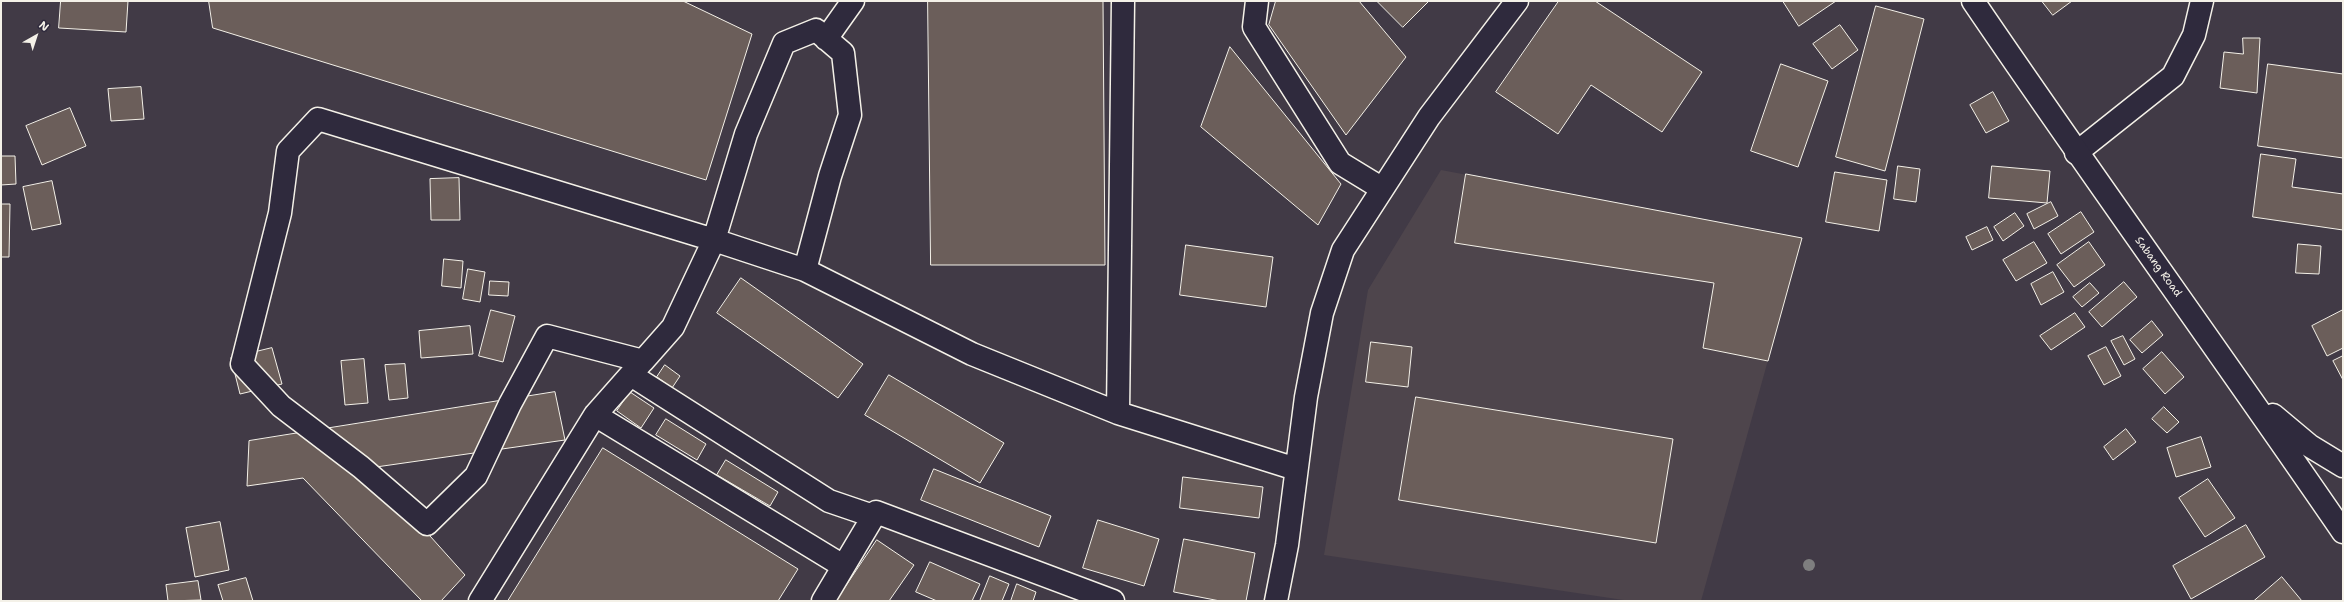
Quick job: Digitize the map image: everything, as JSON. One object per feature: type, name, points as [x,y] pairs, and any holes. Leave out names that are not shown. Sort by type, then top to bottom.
[{"type":"street","points":[[826,39],[852,1]]},
{"type":"street","points":[[1118,413],[1123,1]]},
{"type":"street","points":[[1257,1],[1254,27],[1340,163],[1381,188]]},
{"type":"street","points":[[1276,601],[1287,545],[1306,397],[1322,313],[1343,250],[1381,188],[1429,117],[1517,1]]},
{"type":"street","name":"Sabang Road","points":[[1973,1],[2076,153],[2246,390],[2343,532]]},
{"type":"street","points":[[2076,153],[2173,76],[2194,35],[2202,1]]},
{"type":"street","points":[[480,601],[595,415],[673,327],[714,240],[746,134],[784,43],[816,30],[843,53],[850,115],[830,176],[805,270]]},
{"type":"street","points":[[652,351],[643,361],[547,336],[510,404],[476,476],[427,524],[361,467],[281,406],[242,364],[280,213],[288,151],[318,119],[714,240],[805,270],[972,354],[1118,413],[1296,469]]},
{"type":"street","points":[[631,375],[829,501],[873,516]]},
{"type":"street","points":[[2246,390],[2310,446],[2343,466]]},
{"type":"street","points":[[595,415],[843,566]]},
{"type":"street","points":[[823,601],[876,512],[1113,601]]},
{"type":"shaded area","points":[[1441,170],[1802,238],[1701,601],[1630,601],[1324,555],[1368,290]]},
{"type":"building","points":[[61,1],[128,1],[126,32],[59,28]]},
{"type":"building","points":[[209,1],[683,1],[752,34],[706,180],[213,28]]},
{"type":"building","points":[[928,1],[1103,1],[1105,265],[931,265]]},
{"type":"building","points":[[1276,1],[1359,1],[1406,57],[1346,135],[1269,25]]},
{"type":"building","points":[[1377,1],[1429,1],[1403,27]]},
{"type":"building","points":[[1559,1],[1595,1],[1702,72],[1662,132],[1591,85],[1558,134],[1496,92]]},
{"type":"building","points":[[1783,1],[1836,1],[1799,26]]},
{"type":"building","points":[[2042,1],[2072,1],[2053,15]]},
{"type":"building","points":[[1876,6],[1924,19],[1885,171],[1836,157]]},
{"type":"building","points":[[1840,25],[1858,50],[1832,69],[1813,44]]},
{"type":"building","points":[[2243,38],[2260,38],[2257,93],[2220,88],[2224,52],[2243,54]]},
{"type":"building","points":[[1230,47],[1341,184],[1318,225],[1201,127]]},
{"type":"building","points":[[1781,64],[1828,81],[1798,167],[1751,151]]},
{"type":"building","points":[[2268,64],[2343,74],[2343,158],[2258,146]]},
{"type":"building","points":[[141,87],[144,119],[111,121],[108,89]]},
{"type":"building","points":[[1993,92],[2009,121],[1986,133],[1970,105]]},
{"type":"building","points":[[70,108],[86,146],[42,165],[26,126]]},
{"type":"building","points":[[2261,154],[2296,159],[2292,187],[2343,194],[2343,230],[2253,217]]},
{"type":"building","points":[[1,156],[15,156],[16,184],[1,185]]},
{"type":"building","points":[[1898,166],[1920,169],[1916,202],[1894,199]]},
{"type":"building","points":[[1992,166],[2050,171],[2047,203],[1989,198]]},
{"type":"building","points":[[1835,172],[1887,180],[1879,231],[1826,222]]},
{"type":"building","points":[[1466,174],[1802,238],[1768,361],[1703,348],[1714,283],[1455,243]]},
{"type":"building","points":[[459,178],[460,220],[431,220],[430,179]]},
{"type":"building","points":[[52,181],[61,224],[32,230],[23,187]]},
{"type":"building","points":[[2051,202],[2058,216],[2034,229],[2027,214]]},
{"type":"building","points":[[1,204],[10,204],[9,257],[1,257]]},
{"type":"building","points":[[2081,212],[2094,232],[2061,254],[2048,234]]},
{"type":"building","points":[[2015,213],[2024,226],[2003,241],[1994,227]]},
{"type":"building","points":[[1987,227],[1993,240],[1972,250],[1966,237]]},
{"type":"building","points":[[2034,242],[2047,263],[2016,281],[2003,260]]},
{"type":"building","points":[[2089,242],[2105,265],[2074,287],[2057,265]]},
{"type":"building","points":[[2298,244],[2321,246],[2319,274],[2296,273]]},
{"type":"building","points":[[1186,245],[1273,257],[1266,307],[1180,295]]},
{"type":"building","points":[[444,259],[463,261],[461,288],[442,286]]},
{"type":"building","points":[[468,269],[485,272],[480,302],[463,299]]},
{"type":"building","points":[[2053,272],[2064,292],[2041,305],[2031,284]]},
{"type":"building","points":[[741,278],[863,364],[838,398],[717,313]]},
{"type":"building","points":[[490,281],[509,282],[508,296],[489,295]]},
{"type":"building","points":[[2124,282],[2137,297],[2102,327],[2089,312]]},
{"type":"building","points":[[2090,283],[2099,293],[2082,307],[2073,297]]},
{"type":"building","points":[[491,310],[515,316],[503,362],[479,356]]},
{"type":"building","points":[[2343,310],[2343,348],[2327,356],[2312,326]]},
{"type":"building","points":[[2075,313],[2085,327],[2051,350],[2040,336]]},
{"type":"building","points":[[2152,321],[2163,335],[2142,353],[2130,340]]},
{"type":"building","points":[[470,326],[473,354],[421,358],[419,331]]},
{"type":"building","points":[[2123,336],[2135,359],[2124,365],[2111,341]]},
{"type":"building","points":[[1371,342],[1412,347],[1408,387],[1366,382]]},
{"type":"building","points":[[2106,347],[2121,376],[2104,385],[2088,356]]},
{"type":"building","points":[[272,348],[282,384],[240,394],[231,358]]},
{"type":"building","points":[[2162,352],[2184,377],[2165,394],[2143,369]]},
{"type":"building","points":[[2343,356],[2343,380],[2333,361]]},
{"type":"building","points":[[364,359],[368,403],[345,405],[341,361]]},
{"type":"building","points":[[405,364],[408,398],[389,400],[385,365]]},
{"type":"building","points":[[665,365],[680,376],[672,388],[657,377]]},
{"type":"building","points":[[889,375],[1004,443],[980,483],[865,415]]},
{"type":"building","points":[[555,392],[565,440],[369,468],[465,575],[441,601],[422,601],[303,478],[247,486],[249,441]]},
{"type":"building","points":[[630,392],[654,408],[641,428],[617,411]]},
{"type":"building","points":[[1416,397],[1673,439],[1656,543],[1399,500]]},
{"type":"building","points":[[2164,407],[2179,422],[2167,433],[2152,419]]},
{"type":"building","points":[[666,419],[706,444],[697,460],[656,435]]},
{"type":"building","points":[[2126,429],[2136,442],[2113,460],[2104,447]]},
{"type":"building","points":[[2201,437],[2211,467],[2176,477],[2167,448]]},
{"type":"building","points":[[603,448],[798,569],[778,601],[508,601]]},
{"type":"building","points":[[726,460],[778,492],[770,506],[717,475]]},
{"type":"building","points":[[934,469],[1051,516],[1039,547],[921,500]]},
{"type":"building","points":[[1183,477],[1263,487],[1259,518],[1180,508]]},
{"type":"building","points":[[2208,479],[2235,518],[2205,537],[2179,498]]},
{"type":"building","points":[[1098,520],[1159,539],[1144,586],[1083,568]]},
{"type":"building","points":[[220,522],[229,570],[195,577],[186,528]]},
{"type":"building","points":[[2246,525],[2265,557],[2191,599],[2173,566]]},
{"type":"building","points":[[1184,539],[1255,553],[1246,601],[1220,601],[1174,592]]},
{"type":"building","points":[[877,540],[914,565],[889,601],[836,601]]},
{"type":"building","points":[[930,562],[980,584],[972,601],[937,601],[916,592]]},
{"type":"building","points":[[990,576],[1009,584],[1002,601],[980,601]]},
{"type":"building","points":[[2282,577],[2302,601],[2254,601]]},
{"type":"building","points":[[246,578],[253,601],[223,601],[218,585]]},
{"type":"building","points":[[198,581],[201,600],[168,601],[166,585]]},
{"type":"building","points":[[1017,584],[1036,592],[1033,601],[1011,601]]}]
